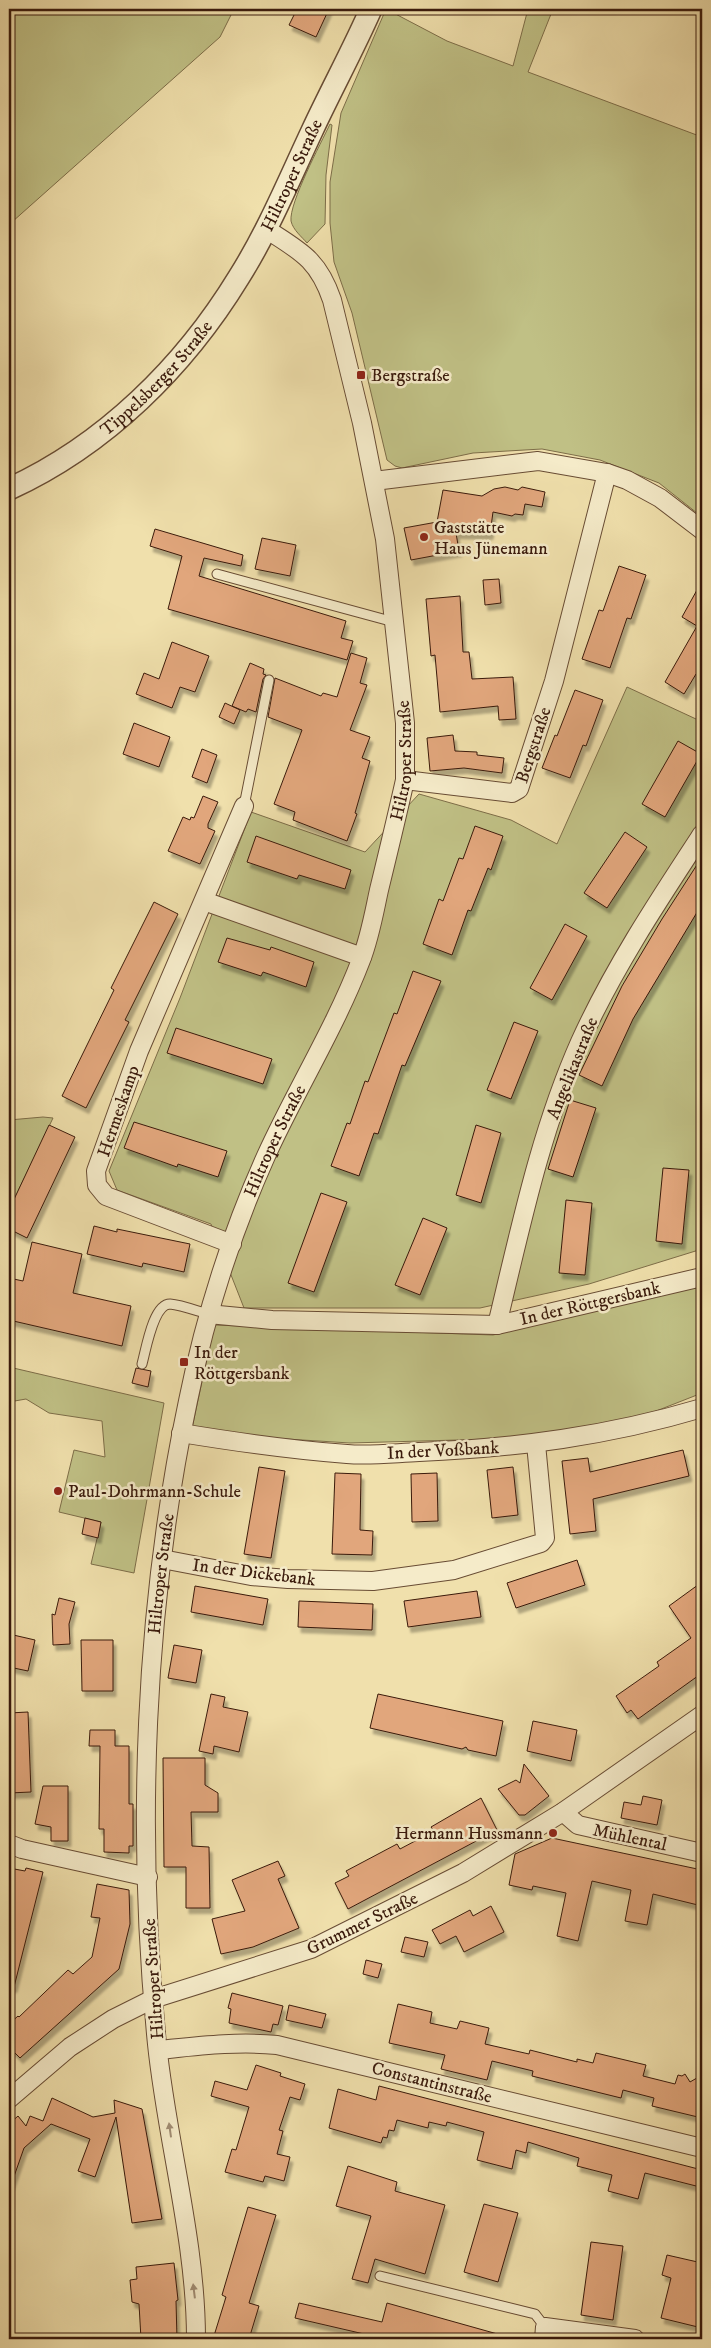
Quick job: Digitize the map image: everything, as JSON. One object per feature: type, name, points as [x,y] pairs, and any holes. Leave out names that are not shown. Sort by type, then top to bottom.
[{"type":"street","name":"Hiltroper Straße","points":[[196,2339],[196,2309],[190,2250],[158,2050],[153,1999],[148,1877],[148,1723],[162,1559],[181,1433],[208,1314],[232,1244],[267,1155],[339,1011],[362,957],[405,780],[405,723],[385,539],[352,377],[327,285],[303,253],[266,229],[371,9]]},
{"type":"street","name":"Tippelsberger Straße","points":[[9,489],[30,480],[77,450],[137,404],[175,364],[209,323],[240,277],[266,229]]},
{"type":"street","points":[[374,481],[538,461],[606,473],[627,480],[660,498],[702,530]]},
{"type":"street","name":"Bergstraße","points":[[405,780],[512,793],[520,790],[554,681],[606,473]]},
{"type":"street","name":"Hermeskamp","points":[[232,1244],[106,1196],[97,1185],[96,1170],[139,1051],[244,806]]},
{"type":"street","name":"Angelikastraße","points":[[497,1325],[547,1130],[580,1043],[607,986],[660,898],[702,834]]},
{"type":"street","points":[[204,901],[362,957]]},
{"type":"street","name":"In der Röttgersbank","points":[[208,1314],[272,1320],[497,1325],[702,1277]]},
{"type":"street","name":"In der Voßbank","points":[[181,1433],[254,1445],[349,1454],[536,1444],[647,1424],[702,1408]]},
{"type":"street","name":"In der Dickebank","points":[[162,1559],[251,1576],[325,1581],[373,1581],[454,1570],[541,1543],[545,1538],[536,1444]]},
{"type":"street","name":"Grummer Straße","points":[[9,2099],[70,2047],[113,2019],[153,1999],[311,1949],[463,1873],[563,1812],[702,1715]]},
{"type":"street","name":"Mühlental","points":[[563,1812],[578,1825],[702,1853]]},
{"type":"street","points":[[9,1844],[22,1849],[148,1877]]},
{"type":"street","name":"Constantinstraße","points":[[158,2050],[251,2042],[277,2045],[702,2148]]},
{"type":"street","points":[[545,2333],[634,2339]]},
{"type":"lane","points":[[217,574],[394,622]]},
{"type":"lane","name":"Hermeskamp","points":[[244,806],[269,680]]},
{"type":"lane","points":[[142,1364],[156,1313],[163,1306],[170,1304],[208,1314]]},
{"type":"lane","points":[[380,2276],[535,2314],[545,2333]]},
{"type":"green space","points":[[9,9],[234,9],[220,37],[12,222],[9,221]]},
{"type":"green space","points":[[386,9],[447,41],[513,66],[528,9],[553,9],[528,72],[702,137],[702,517],[659,483],[600,460],[542,449],[473,453],[402,468],[395,466],[387,460],[352,313],[334,262],[330,223],[330,182],[341,113]]},
{"type":"green space","points":[[330,124],[332,125],[326,175],[325,224],[307,243],[292,224],[292,212],[306,173]]},
{"type":"green space","points":[[627,687],[696,719],[702,713],[702,1249],[589,1284],[480,1308],[244,1308],[211,1224],[117,1190],[109,1171],[180,998],[251,812],[365,852],[419,794],[511,820],[557,844]]},
{"type":"green space","points":[[53,1118],[9,1210],[9,1120]]},
{"type":"green space","points":[[702,1286],[702,1393],[646,1415],[529,1438],[350,1443],[191,1433],[214,1325],[493,1335]]},
{"type":"green space","points":[[9,1367],[164,1403],[134,1573],[91,1564],[101,1522],[59,1512],[74,1450],[105,1457],[102,1421],[49,1413],[26,1399],[9,1402]]},
{"type":"building","points":[[297,9],[329,9],[316,37],[289,25]]},
{"type":"building","points":[[505,487],[518,490],[522,487],[545,492],[542,507],[525,504],[523,515],[515,514],[512,516],[493,512],[490,534],[456,533],[459,551],[411,560],[404,528],[437,522],[443,490],[482,496],[494,489]]},
{"type":"building","points":[[155,529],[243,555],[241,566],[204,558],[199,576],[346,621],[341,638],[353,641],[347,660],[168,609],[182,556],[150,546]]},
{"type":"building","points":[[262,538],[296,545],[290,576],[255,569]]},
{"type":"building","points":[[619,566],[646,575],[631,619],[627,618],[610,668],[582,659],[599,610],[603,611]]},
{"type":"building","points":[[499,579],[501,603],[485,605],[483,580]]},
{"type":"building","points":[[702,581],[702,678],[696,674],[684,694],[665,682],[697,626],[682,617]]},
{"type":"building","points":[[460,596],[463,652],[469,652],[472,679],[513,677],[516,719],[499,720],[498,706],[440,712],[435,655],[431,656],[426,599]]},
{"type":"building","points":[[172,642],[209,656],[195,692],[180,687],[172,708],[136,694],[144,673],[159,679]]},
{"type":"building","points":[[351,653],[367,658],[360,683],[367,685],[350,730],[370,737],[362,758],[370,761],[355,813],[357,814],[347,841],[293,820],[295,812],[274,804],[302,730],[268,717],[275,678],[321,696],[323,693],[337,697]]},
{"type":"building","points":[[250,663],[264,669],[263,674],[266,675],[263,679],[256,712],[248,709],[246,712],[232,706]]},
{"type":"building","points":[[575,690],[603,700],[586,746],[583,745],[570,778],[542,768]]},
{"type":"building","points":[[225,703],[240,710],[234,724],[219,717]]},
{"type":"building","points":[[134,723],[170,737],[159,767],[123,754]]},
{"type":"building","points":[[453,735],[455,751],[477,752],[477,755],[504,758],[502,773],[464,768],[430,771],[427,738]]},
{"type":"building","points":[[678,741],[701,754],[665,817],[642,804]]},
{"type":"building","points":[[202,749],[217,755],[207,783],[192,777]]},
{"type":"building","points":[[203,796],[218,802],[208,824],[208,828],[215,831],[200,864],[168,851],[183,817],[190,820],[191,817],[194,818]]},
{"type":"building","points":[[475,826],[503,836],[491,870],[488,868],[471,911],[468,910],[452,955],[423,944],[439,899],[443,901],[459,858],[463,859]]},
{"type":"building","points":[[625,832],[647,847],[607,908],[584,893]]},
{"type":"building","points":[[256,836],[351,870],[345,889],[299,875],[297,879],[247,862]]},
{"type":"building","points":[[702,857],[702,904],[633,1019],[602,1086],[579,1075],[622,986]]},
{"type":"building","points":[[154,902],[178,914],[125,1020],[129,1022],[86,1108],[62,1096],[114,990],[111,988]]},
{"type":"building","points":[[565,924],[587,936],[552,1000],[530,988]]},
{"type":"building","points":[[227,938],[270,950],[271,947],[314,962],[306,987],[263,972],[261,976],[218,962]]},
{"type":"building","points":[[413,971],[441,981],[405,1066],[402,1065],[378,1134],[374,1133],[359,1176],[331,1166],[347,1123],[350,1124],[365,1081],[368,1082],[394,1013],[397,1014]]},
{"type":"building","points":[[514,1022],[538,1031],[511,1099],[487,1090]]},
{"type":"building","points":[[176,1028],[272,1059],[263,1084],[167,1053]]},
{"type":"building","points":[[570,1100],[596,1108],[573,1177],[548,1169]]},
{"type":"building","points":[[134,1122],[227,1151],[218,1177],[178,1164],[177,1167],[124,1148]]},
{"type":"building","points":[[49,1125],[75,1137],[27,1238],[9,1229],[9,1210]]},
{"type":"building","points":[[476,1125],[501,1133],[481,1203],[456,1195]]},
{"type":"building","points":[[663,1168],[689,1170],[682,1244],[656,1241]]},
{"type":"building","points":[[321,1193],[347,1202],[314,1292],[288,1283]]},
{"type":"building","points":[[566,1200],[592,1203],[585,1275],[559,1273]]},
{"type":"building","points":[[423,1218],[447,1228],[420,1295],[395,1285]]},
{"type":"building","points":[[94,1226],[117,1232],[117,1229],[190,1244],[184,1272],[143,1263],[142,1267],[87,1254]]},
{"type":"building","points":[[32,1242],[82,1254],[73,1293],[131,1306],[122,1346],[9,1320],[9,1278],[23,1281]]},
{"type":"building","points":[[136,1368],[151,1371],[148,1387],[132,1383]]},
{"type":"building","points":[[683,1450],[689,1476],[593,1499],[596,1531],[570,1534],[562,1461],[588,1458],[590,1472]]},
{"type":"building","points":[[259,1467],[285,1471],[271,1558],[244,1554]]},
{"type":"building","points":[[513,1467],[518,1515],[492,1518],[487,1470]]},
{"type":"building","points":[[335,1473],[361,1474],[360,1530],[373,1531],[372,1555],[332,1554]]},
{"type":"building","points":[[437,1473],[438,1521],[412,1522],[411,1474]]},
{"type":"building","points":[[85,1518],[101,1522],[98,1538],[82,1534]]},
{"type":"building","points":[[577,1560],[585,1585],[516,1608],[507,1583]]},
{"type":"building","points":[[702,1582],[702,1673],[638,1719],[631,1710],[627,1713],[616,1696],[659,1666],[657,1662],[691,1638],[669,1606]]},
{"type":"building","points":[[195,1586],[268,1599],[263,1625],[191,1612]]},
{"type":"building","points":[[477,1591],[481,1617],[408,1627],[404,1601]]},
{"type":"building","points":[[59,1598],[75,1602],[69,1624],[70,1644],[53,1645],[52,1614],[55,1615]]},
{"type":"building","points":[[299,1601],[373,1604],[372,1630],[298,1627]]},
{"type":"building","points":[[9,1634],[35,1640],[28,1671],[9,1667]]},
{"type":"building","points":[[81,1640],[113,1640],[113,1691],[82,1691]]},
{"type":"building","points":[[174,1645],[202,1650],[196,1683],[168,1678]]},
{"type":"building","points":[[211,1694],[225,1697],[223,1707],[248,1712],[239,1752],[214,1746],[213,1754],[199,1751]]},
{"type":"building","points":[[378,1694],[503,1721],[496,1756],[468,1750],[466,1747],[462,1749],[370,1728]]},
{"type":"building","points":[[28,1712],[31,1792],[9,1793],[9,1713]]},
{"type":"building","points":[[533,1721],[577,1730],[571,1761],[527,1751]]},
{"type":"building","points":[[90,1730],[115,1730],[115,1746],[129,1746],[129,1804],[133,1804],[133,1846],[129,1846],[129,1853],[104,1852],[104,1829],[99,1829],[100,1746],[89,1746]]},
{"type":"building","points":[[163,1758],[205,1758],[205,1785],[218,1793],[218,1812],[191,1812],[192,1846],[209,1847],[210,1908],[186,1908],[186,1867],[164,1867]]},
{"type":"building","points":[[524,1764],[549,1796],[525,1815],[519,1815],[498,1789],[516,1780],[520,1783]]},
{"type":"building","points":[[43,1786],[68,1786],[68,1841],[51,1841],[51,1827],[35,1824]]},
{"type":"building","points":[[643,1796],[662,1800],[657,1825],[621,1818],[624,1802],[641,1805]]},
{"type":"building","points":[[481,1798],[497,1830],[348,1909],[335,1883],[349,1876],[346,1871],[397,1844],[400,1849],[434,1831],[431,1827]]},
{"type":"building","points":[[552,1838],[702,1870],[702,1906],[653,1894],[647,1925],[625,1921],[631,1890],[592,1881],[578,1941],[557,1936],[566,1893],[533,1886],[532,1890],[509,1885],[515,1854]]},
{"type":"building","points":[[278,1861],[285,1876],[278,1879],[299,1928],[253,1947],[221,1954],[212,1919],[245,1911],[232,1880]]},
{"type":"building","points":[[9,1868],[25,1871],[26,1868],[43,1872],[14,1987],[9,1987]]},
{"type":"building","points":[[97,1884],[129,1890],[130,1924],[119,1969],[20,2058],[9,2047],[9,2024],[19,2017],[68,1970],[73,1974],[92,1957],[100,1918],[91,1917]]},
{"type":"building","points":[[491,1906],[504,1932],[464,1952],[456,1936],[440,1944],[432,1930],[470,1910],[473,1916]]},
{"type":"building","points":[[405,1937],[428,1942],[424,1957],[401,1952]]},
{"type":"building","points":[[366,1960],[382,1964],[378,1978],[363,1974]]},
{"type":"building","points":[[232,1993],[283,2006],[278,2025],[273,2024],[271,2032],[229,2023],[231,2009],[228,2008]]},
{"type":"building","points":[[398,2004],[432,2012],[430,2023],[457,2029],[460,2021],[489,2028],[485,2044],[529,2054],[530,2050],[577,2062],[577,2059],[593,2063],[596,2053],[646,2065],[643,2076],[675,2084],[678,2075],[682,2076],[685,2074],[690,2082],[702,2075],[702,2118],[652,2106],[654,2098],[623,2090],[621,2098],[532,2076],[533,2071],[492,2061],[487,2080],[441,2069],[445,2055],[389,2043]]},
{"type":"building","points":[[289,2005],[326,2014],[322,2028],[286,2020]]},
{"type":"building","points":[[256,2065],[281,2073],[280,2076],[305,2084],[300,2100],[290,2097],[279,2130],[283,2131],[277,2154],[290,2157],[284,2181],[265,2176],[263,2182],[225,2172],[232,2149],[236,2150],[249,2107],[211,2096],[215,2081],[247,2090]]},
{"type":"building","points":[[379,2086],[702,2170],[700,2187],[645,2173],[638,2199],[608,2191],[612,2175],[577,2166],[579,2158],[528,2142],[526,2153],[516,2150],[512,2169],[477,2160],[484,2132],[447,2122],[446,2126],[429,2122],[428,2128],[397,2120],[394,2131],[389,2130],[387,2138],[383,2137],[381,2143],[329,2128],[338,2089],[376,2100]]},
{"type":"building","points":[[52,2098],[93,2117],[115,2113],[114,2100],[142,2109],[162,2219],[132,2223],[116,2117],[95,2177],[78,2171],[90,2139],[51,2124],[24,2148],[11,2185],[9,2184],[9,2124],[18,2116],[26,2126],[30,2116],[43,2121]]},
{"type":"building","points":[[348,2166],[397,2182],[395,2191],[445,2205],[425,2274],[375,2259],[368,2283],[352,2279],[371,2216],[336,2206]]},
{"type":"building","points":[[484,2204],[518,2213],[498,2282],[464,2272]]},
{"type":"building","points":[[248,2207],[276,2215],[249,2303],[259,2306],[249,2339],[213,2339],[226,2297],[222,2295]]},
{"type":"building","points":[[591,2242],[623,2246],[613,2320],[581,2315]]},
{"type":"building","points":[[667,2255],[702,2263],[702,2328],[661,2318],[671,2278],[662,2275]]},
{"type":"building","points":[[174,2263],[178,2300],[176,2301],[177,2339],[141,2339],[139,2304],[132,2302],[130,2280],[137,2279],[136,2267]]},
{"type":"building","points":[[299,2303],[382,2322],[387,2303],[501,2335],[501,2339],[377,2339],[377,2337],[295,2318]]},
{"type":"place","name":"Bergstraße","points":[[361,375]]},
{"type":"place","name":"Gaststätte Haus Jünemann","points":[[424,537]]},
{"type":"place","name":"In der Röttgersbank","points":[[184,1362]]},
{"type":"place","name":"Paul-Dohrmann-Schule","points":[[58,1491]]},
{"type":"place","name":"Hermann Hussmann","points":[[553,1833]]}]
